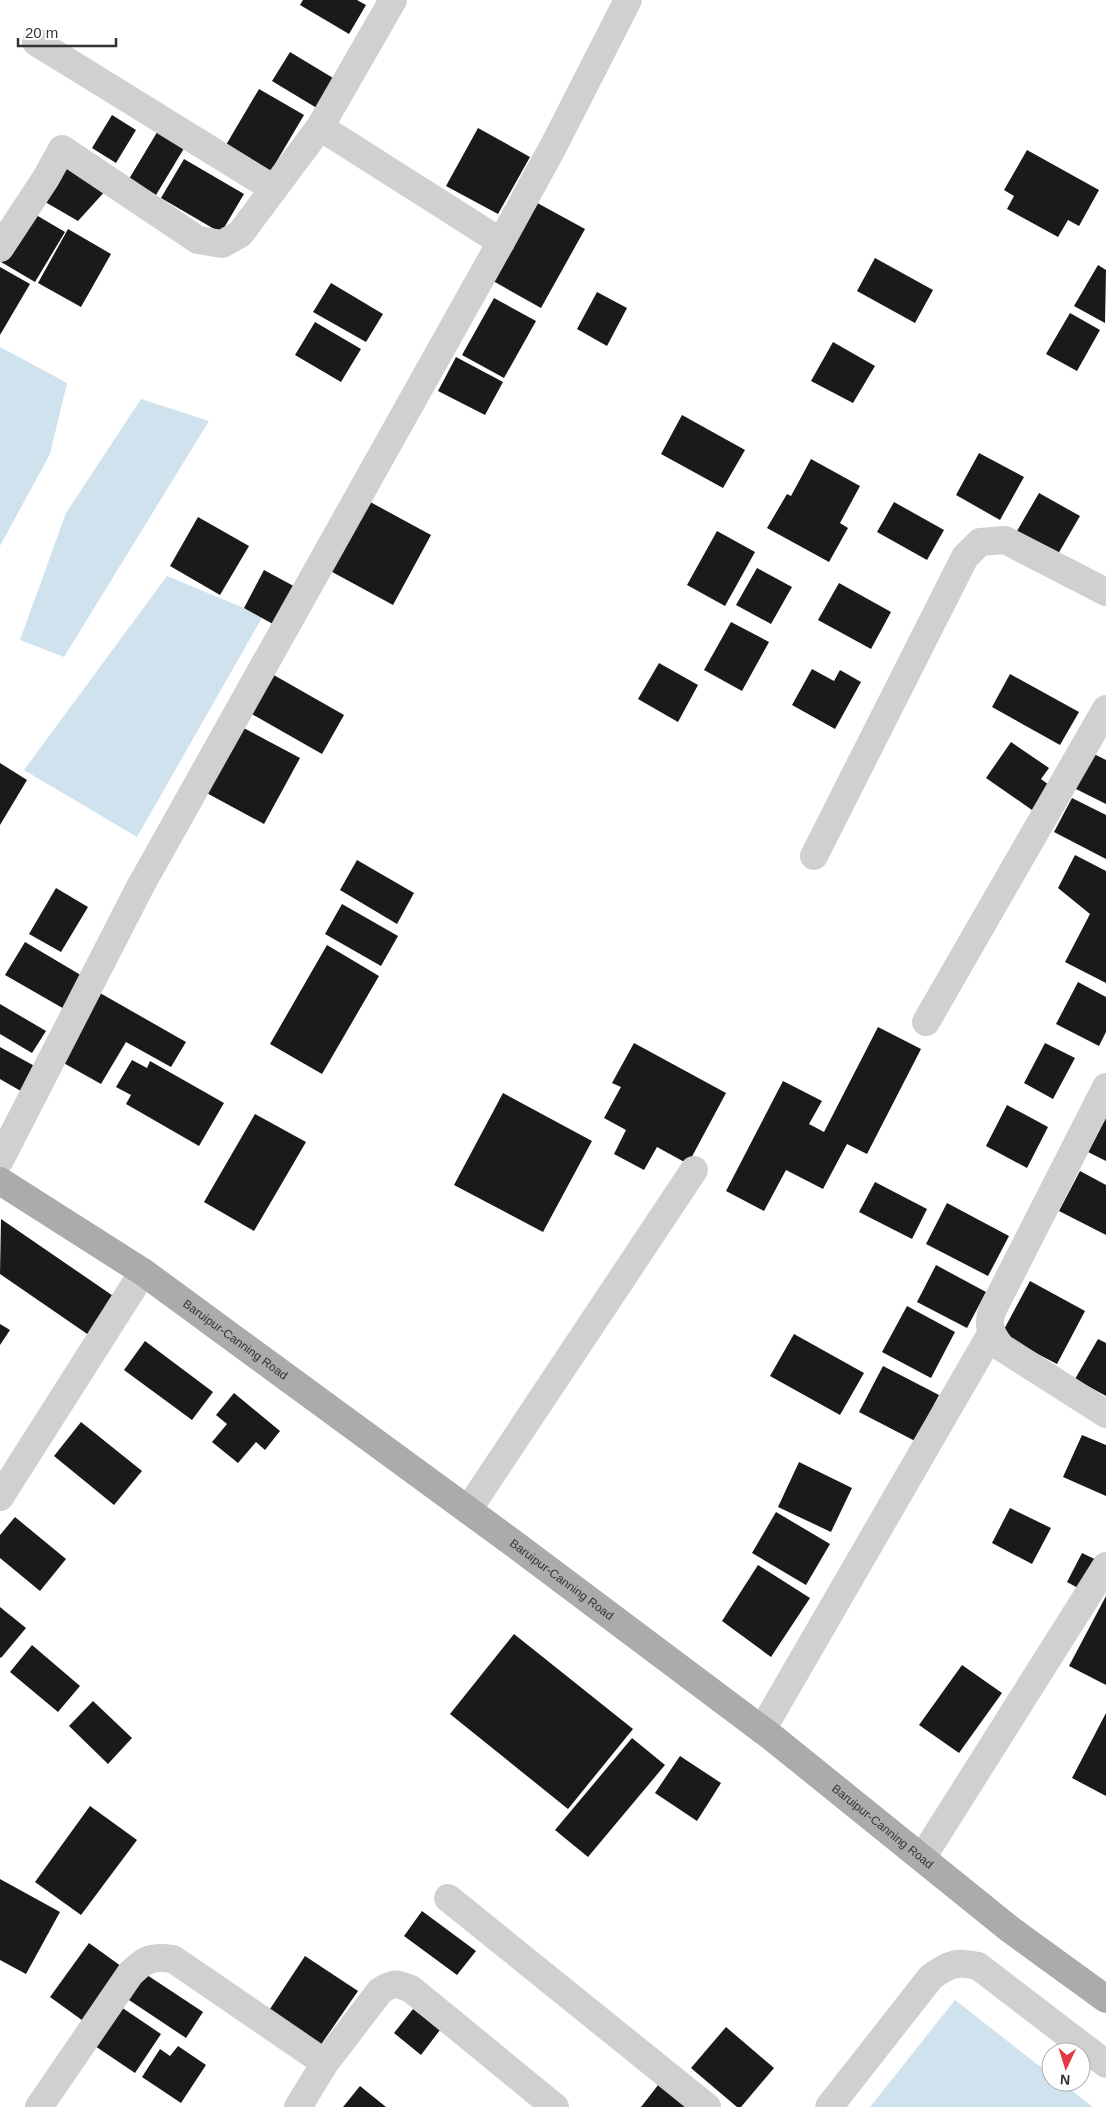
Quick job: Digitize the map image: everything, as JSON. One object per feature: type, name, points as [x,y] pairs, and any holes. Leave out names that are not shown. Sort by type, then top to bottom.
[{"type":"main road","name":"Baruipur-Canning Road","points":[[0,1181],[142,1272],[468,1510],[762,1730],[1011,1930],[1106,1999]]},
{"type":"street","points":[[0,248],[46,178],[62,149],[198,240],[222,244],[240,234],[320,127],[393,0]]},
{"type":"street","points":[[0,1160],[140,887],[501,242],[553,147],[628,0]]},
{"type":"street","points":[[36,42],[274,189]]},
{"type":"street","points":[[320,127],[501,242]]},
{"type":"street","points":[[814,856],[966,557],[980,542],[1005,540],[1106,592]]},
{"type":"street","points":[[926,1022],[1106,709]]},
{"type":"street","points":[[1105,1093],[992,1311],[989,1321],[991,1334],[1000,1347],[1106,1414]]},
{"type":"street","points":[[468,1510],[694,1170]]},
{"type":"street","points":[[0,1497],[142,1272]]},
{"type":"street","points":[[762,1730],[991,1334]]},
{"type":"street","points":[[922,1858],[1106,1566]]},
{"type":"street","points":[[448,1898],[707,2107]]},
{"type":"street","points":[[38,2107],[130,1974],[142,1962],[158,1957],[173,1958],[326,2063]]},
{"type":"street","points":[[829,2107],[931,1977],[946,1966],[960,1962],[978,1966],[1106,2064]]},
{"type":"street","points":[[298,2107],[326,2063],[380,1991],[391,1984],[399,1984],[411,1989],[555,2107]]},
{"type":"water","points":[[0,347],[67,383],[50,454],[0,546]]},
{"type":"water","points":[[141,399],[209,421],[64,657],[20,640],[66,513]]},
{"type":"water","points":[[167,576],[263,616],[137,837],[24,770]]},
{"type":"water","points":[[955,2000],[1041,2067],[1041,2092],[1074,2092],[1093,2107],[870,2107]]},
{"type":"building","points":[[303,0],[357,0],[366,5],[349,34],[300,5]]},
{"type":"building","points":[[290,52],[338,81],[320,110],[272,81]]},
{"type":"building","points":[[259,89],[304,115],[268,176],[223,150]]},
{"type":"building","points":[[112,115],[136,130],[116,163],[92,148]]},
{"type":"building","points":[[478,128],[530,157],[498,214],[446,186]]},
{"type":"building","points":[[159,129],[186,145],[156,195],[129,179]]},
{"type":"building","points":[[1027,150],[1099,190],[1079,226],[1068,220],[1058,237],[1007,209],[1014,196],[1004,190]]},
{"type":"building","points":[[184,159],[244,194],[221,233],[161,198]]},
{"type":"building","points":[[66,162],[107,189],[78,221],[40,199]]},
{"type":"building","points":[[530,199],[585,229],[541,308],[486,277]]},
{"type":"building","points":[[31,212],[65,232],[35,282],[1,262]]},
{"type":"building","points":[[68,229],[111,254],[81,307],[38,283]]},
{"type":"building","points":[[875,258],[933,290],[915,323],[857,291]]},
{"type":"building","points":[[1098,265],[1106,270],[1105,323],[1074,306]]},
{"type":"building","points":[[0,267],[30,284],[0,335]]},
{"type":"building","points":[[331,283],[383,314],[366,342],[313,312]]},
{"type":"building","points":[[597,292],[627,308],[607,346],[577,329]]},
{"type":"building","points":[[494,298],[536,321],[504,378],[462,355]]},
{"type":"building","points":[[1070,313],[1100,330],[1077,371],[1046,354]]},
{"type":"building","points":[[315,322],[361,349],[341,382],[295,355]]},
{"type":"building","points":[[833,342],[875,366],[853,403],[811,381]]},
{"type":"building","points":[[456,357],[503,382],[485,415],[438,391]]},
{"type":"building","points":[[682,415],[745,450],[723,488],[661,454]]},
{"type":"building","points":[[979,453],[1024,477],[1000,520],[956,495]]},
{"type":"building","points":[[811,459],[860,486],[840,523],[848,528],[829,562],[767,528],[787,494],[791,496]]},
{"type":"building","points":[[1039,493],[1080,516],[1058,554],[1017,531]]},
{"type":"building","points":[[361,497],[431,535],[393,605],[323,567]]},
{"type":"building","points":[[894,502],[944,530],[927,560],[877,532]]},
{"type":"building","points":[[198,517],[249,546],[220,595],[170,566]]},
{"type":"building","points":[[717,531],[755,552],[725,606],[687,585]]},
{"type":"building","points":[[757,568],[792,587],[771,624],[736,605]]},
{"type":"building","points":[[264,570],[301,590],[280,628],[244,608]]},
{"type":"building","points":[[839,583],[891,612],[871,649],[818,620]]},
{"type":"building","points":[[731,622],[769,642],[742,691],[704,670]]},
{"type":"building","points":[[659,663],[698,685],[678,722],[638,699]]},
{"type":"building","points":[[812,669],[834,681],[840,670],[861,682],[835,729],[792,705]]},
{"type":"building","points":[[272,674],[344,715],[322,754],[250,713]]},
{"type":"building","points":[[1010,674],[1079,712],[1060,745],[992,707]]},
{"type":"building","points":[[238,725],[300,758],[264,824],[203,791]]},
{"type":"building","points":[[1011,742],[1049,768],[1041,779],[1049,785],[1032,810],[986,778]]},
{"type":"building","points":[[1090,752],[1106,760],[1106,804],[1072,787]]},
{"type":"building","points":[[0,763],[27,780],[0,825]]},
{"type":"building","points":[[1072,798],[1106,815],[1106,859],[1054,832]]},
{"type":"building","points":[[1075,855],[1106,871],[1106,983],[1065,962],[1090,914],[1058,888]]},
{"type":"building","points":[[357,860],[414,893],[397,924],[340,890]]},
{"type":"building","points":[[56,888],[88,907],[61,952],[29,934]]},
{"type":"building","points":[[342,904],[398,936],[381,966],[325,934]]},
{"type":"building","points":[[25,942],[84,977],[66,1010],[5,975]]},
{"type":"building","points":[[327,945],[379,976],[322,1074],[270,1044]]},
{"type":"building","points":[[1078,982],[1106,997],[1106,1032],[1099,1046],[1056,1024]]},
{"type":"building","points":[[100,993],[186,1042],[171,1067],[126,1042],[101,1084],[60,1061]]},
{"type":"building","points":[[0,1004],[46,1031],[32,1053],[0,1034]]},
{"type":"building","points":[[878,1027],[921,1049],[867,1154],[847,1144],[823,1189],[786,1170],[764,1211],[726,1191],[783,1081],[822,1101],[809,1124],[824,1132]]},
{"type":"building","points":[[634,1043],[726,1093],[688,1164],[657,1147],[644,1170],[614,1154],[626,1130],[604,1118],[621,1087],[612,1083]]},
{"type":"building","points":[[1045,1043],[1075,1058],[1053,1099],[1024,1083]]},
{"type":"building","points":[[0,1047],[40,1069],[26,1094],[0,1079]]},
{"type":"building","points":[[132,1060],[147,1068],[150,1061],[224,1103],[199,1146],[126,1104],[131,1095],[116,1087]]},
{"type":"building","points":[[503,1093],[592,1141],[543,1232],[454,1185]]},
{"type":"building","points":[[1007,1105],[1048,1127],[1027,1168],[986,1146]]},
{"type":"building","points":[[255,1114],[306,1142],[254,1231],[204,1202]]},
{"type":"building","points":[[1106,1118],[1106,1161],[1088,1152]]},
{"type":"building","points":[[1080,1171],[1106,1185],[1106,1235],[1059,1211]]},
{"type":"building","points":[[875,1182],[927,1209],[912,1239],[859,1212]]},
{"type":"building","points":[[947,1203],[1009,1236],[988,1276],[926,1244]]},
{"type":"building","points":[[1,1219],[122,1302],[96,1340],[0,1274]]},
{"type":"building","points":[[936,1265],[986,1292],[967,1328],[917,1302]]},
{"type":"building","points":[[1030,1281],[1085,1311],[1057,1364],[1001,1335]]},
{"type":"building","points":[[907,1306],[955,1332],[931,1378],[882,1352]]},
{"type":"building","points":[[0,1324],[10,1330],[0,1345]]},
{"type":"building","points":[[794,1334],[864,1373],[840,1415],[770,1376]]},
{"type":"building","points":[[1098,1339],[1106,1343],[1106,1396],[1075,1379]]},
{"type":"building","points":[[145,1341],[213,1392],[192,1420],[124,1370]]},
{"type":"building","points":[[883,1366],[939,1395],[915,1441],[859,1412]]},
{"type":"building","points":[[234,1393],[280,1431],[265,1450],[256,1442],[238,1463],[212,1442],[227,1424],[216,1415]]},
{"type":"building","points":[[81,1422],[142,1471],[114,1505],[54,1456]]},
{"type":"building","points":[[1082,1435],[1106,1445],[1106,1496],[1063,1477]]},
{"type":"building","points":[[799,1462],[852,1488],[831,1532],[778,1507]]},
{"type":"building","points":[[1010,1508],[1051,1528],[1032,1564],[992,1543]]},
{"type":"building","points":[[776,1512],[830,1544],[806,1585],[752,1553]]},
{"type":"building","points":[[15,1517],[66,1559],[40,1591],[0,1558],[0,1535]]},
{"type":"building","points":[[1082,1553],[1105,1564],[1089,1594],[1067,1582]]},
{"type":"building","points":[[758,1565],[810,1598],[771,1657],[722,1621]]},
{"type":"building","points":[[1106,1596],[1106,1685],[1069,1666]]},
{"type":"building","points":[[0,1607],[26,1628],[1,1658],[0,1657]]},
{"type":"building","points":[[514,1634],[633,1729],[568,1809],[450,1714]]},
{"type":"building","points":[[32,1645],[80,1686],[58,1712],[10,1672]]},
{"type":"building","points":[[962,1665],[1002,1693],[959,1753],[919,1725]]},
{"type":"building","points":[[93,1701],[132,1738],[108,1764],[69,1726]]},
{"type":"building","points":[[1106,1713],[1106,1796],[1072,1778]]},
{"type":"building","points":[[632,1738],[665,1765],[588,1857],[555,1830]]},
{"type":"building","points":[[680,1756],[721,1783],[697,1821],[655,1793]]},
{"type":"building","points":[[90,1806],[137,1840],[81,1915],[35,1882]]},
{"type":"building","points":[[0,1879],[60,1912],[26,1974],[0,1960]]},
{"type":"building","points":[[422,1911],[476,1951],[457,1975],[404,1936]]},
{"type":"building","points":[[89,1943],[125,1969],[86,2023],[50,1997]]},
{"type":"building","points":[[305,1956],[358,1991],[320,2046],[268,2012]]},
{"type":"building","points":[[144,1973],[203,2012],[186,2038],[126,1998]]},
{"type":"building","points":[[121,2007],[161,2034],[135,2073],[95,2046]]},
{"type":"building","points":[[413,2009],[440,2030],[421,2055],[394,2033]]},
{"type":"building","points":[[726,2027],[774,2068],[741,2107],[737,2107],[691,2068]]},
{"type":"building","points":[[178,2046],[206,2065],[181,2103],[142,2077],[160,2049],[170,2056]]},
{"type":"building","points":[[662,2080],[697,2107],[641,2107]]},
{"type":"building","points":[[360,2086],[386,2107],[343,2107]]}]
